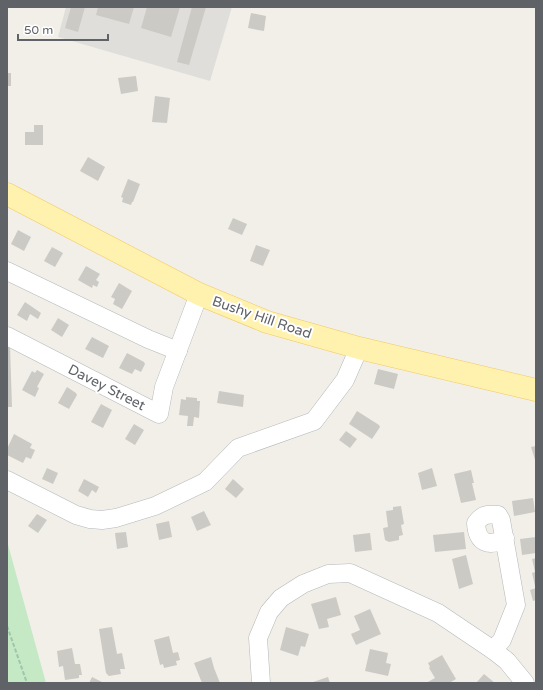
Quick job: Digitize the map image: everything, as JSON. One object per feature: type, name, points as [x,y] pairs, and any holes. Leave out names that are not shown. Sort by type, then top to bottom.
[{"type":"main road","name":"Bushy Hill Road","points":[[7,194],[198,294],[267,322],[359,348],[536,390]]},
{"type":"street","points":[[7,270],[148,339],[178,351]]},
{"type":"street","name":"Davey Street","points":[[7,336],[159,414],[164,387],[198,294]]},
{"type":"street","points":[[7,480],[76,515],[90,519],[102,520],[116,518],[154,506],[205,482],[238,448],[314,421],[345,380],[359,348]]},
{"type":"street","points":[[493,650],[502,640],[516,605],[505,538]]},
{"type":"street","points":[[261,683],[258,638],[269,612],[281,598],[303,584],[328,574],[350,574],[438,613],[493,650],[506,661],[526,683]]},
{"type":"path","points":[[7,626],[27,683]]},
{"type":"shaded area","points":[[66,7],[232,7],[210,81],[58,37]]},
{"type":"green space","points":[[7,541],[46,683],[7,683]]},
{"type":"building","points":[[71,7],[85,7],[78,32],[65,28]]},
{"type":"building","points":[[98,7],[134,7],[129,24],[96,15]]},
{"type":"building","points":[[147,7],[180,7],[171,37],[141,28]]},
{"type":"building","points":[[192,7],[206,7],[189,65],[177,62]]},
{"type":"building","points":[[251,13],[266,16],[264,31],[248,28]]},
{"type":"building","points":[[7,73],[11,73],[11,86],[7,86]]},
{"type":"building","points":[[136,76],[138,91],[121,94],[118,78]]},
{"type":"building","points":[[155,96],[170,98],[167,123],[152,122]]},
{"type":"building","points":[[34,125],[43,125],[43,145],[25,145],[25,132],[34,132]]},
{"type":"building","points":[[88,157],[105,167],[98,181],[80,171]]},
{"type":"building","points":[[128,179],[140,184],[131,205],[122,202],[123,198],[121,197]]},
{"type":"building","points":[[233,218],[247,224],[242,235],[228,229]]},
{"type":"building","points":[[18,230],[31,237],[24,251],[11,244]]},
{"type":"building","points":[[256,245],[270,250],[263,266],[250,261]]},
{"type":"building","points":[[52,247],[63,253],[55,267],[44,261]]},
{"type":"building","points":[[86,266],[100,274],[96,280],[99,282],[97,287],[93,285],[92,288],[78,280]]},
{"type":"building","points":[[119,283],[132,291],[122,309],[113,304],[115,299],[111,297]]},
{"type":"building","points":[[25,302],[41,313],[38,319],[30,314],[27,321],[17,315]]},
{"type":"building","points":[[58,318],[69,325],[62,337],[51,330]]},
{"type":"building","points":[[92,337],[109,346],[103,358],[85,349]]},
{"type":"building","points":[[7,346],[10,346],[12,407],[7,407]]},
{"type":"building","points":[[127,353],[144,362],[145,364],[141,372],[135,369],[132,374],[119,368]]},
{"type":"building","points":[[378,369],[398,374],[394,389],[374,384]]},
{"type":"building","points":[[37,370],[44,374],[37,387],[39,388],[35,397],[22,390],[32,371],[35,373]]},
{"type":"building","points":[[67,387],[77,395],[69,409],[58,403]]},
{"type":"building","points":[[219,391],[244,395],[243,407],[217,403]]},
{"type":"building","points":[[186,397],[197,398],[197,401],[200,401],[199,418],[194,417],[193,426],[187,426],[188,416],[179,415],[181,399],[186,400]]},
{"type":"building","points":[[101,404],[112,410],[103,428],[91,422]]},
{"type":"building","points":[[357,411],[379,425],[380,427],[372,439],[349,424]]},
{"type":"building","points":[[134,424],[144,430],[135,445],[125,439]]},
{"type":"building","points":[[346,431],[357,439],[350,448],[339,440]]},
{"type":"building","points":[[14,434],[32,444],[30,448],[35,450],[31,459],[26,457],[23,463],[7,455],[7,449]]},
{"type":"building","points":[[536,446],[536,463],[531,447]]},
{"type":"building","points":[[47,468],[58,473],[53,484],[42,479]]},
{"type":"building","points":[[432,468],[437,486],[422,490],[418,473]]},
{"type":"building","points":[[471,470],[476,500],[461,503],[454,474]]},
{"type":"building","points":[[84,479],[99,487],[96,493],[92,490],[88,497],[78,491]]},
{"type":"building","points":[[233,479],[244,489],[236,498],[225,489]]},
{"type":"building","points":[[533,498],[535,512],[514,516],[512,501]]},
{"type":"building","points":[[401,506],[404,524],[401,525],[403,535],[399,536],[399,540],[389,542],[385,540],[383,528],[388,527],[386,511],[393,510],[393,507]]},
{"type":"building","points":[[204,511],[211,525],[197,531],[191,517]]},
{"type":"building","points":[[37,514],[47,520],[38,533],[28,526]]},
{"type":"building","points":[[169,521],[172,537],[159,540],[156,524]]},
{"type":"building","points":[[126,532],[128,547],[117,549],[115,533]]},
{"type":"building","points":[[464,532],[466,549],[435,552],[433,535]]},
{"type":"building","points":[[370,533],[372,550],[355,552],[353,535]]},
{"type":"building","points":[[536,537],[536,553],[522,555],[520,539]]},
{"type":"building","points":[[466,555],[473,584],[459,589],[452,559]]},
{"type":"building","points":[[536,558],[535,586],[532,573],[535,572],[532,559]]},
{"type":"building","points":[[536,588],[536,600],[533,601],[530,590]]},
{"type":"building","points":[[336,597],[341,615],[327,619],[329,627],[319,629],[311,604]]},
{"type":"building","points":[[370,609],[381,634],[356,645],[351,634],[360,630],[354,616]]},
{"type":"building","points":[[112,627],[117,654],[122,653],[125,669],[120,669],[121,674],[109,676],[106,673],[99,629]]},
{"type":"building","points":[[286,627],[309,634],[305,647],[301,646],[298,656],[280,650]]},
{"type":"building","points":[[169,636],[173,653],[178,652],[180,660],[176,661],[177,665],[164,668],[163,664],[160,665],[154,640]]},
{"type":"building","points":[[72,648],[75,664],[80,664],[82,675],[79,675],[79,678],[65,680],[63,666],[59,667],[57,651]]},
{"type":"building","points":[[370,649],[388,653],[386,663],[391,664],[388,676],[365,671]]},
{"type":"building","points":[[442,655],[456,679],[449,683],[426,683],[435,678],[429,668],[428,663]]},
{"type":"building","points":[[211,657],[220,683],[202,683],[194,663]]},
{"type":"building","points":[[484,674],[495,683],[476,683]]},
{"type":"building","points":[[92,677],[104,683],[89,683]]},
{"type":"building","points":[[328,677],[330,683],[310,683]]}]
